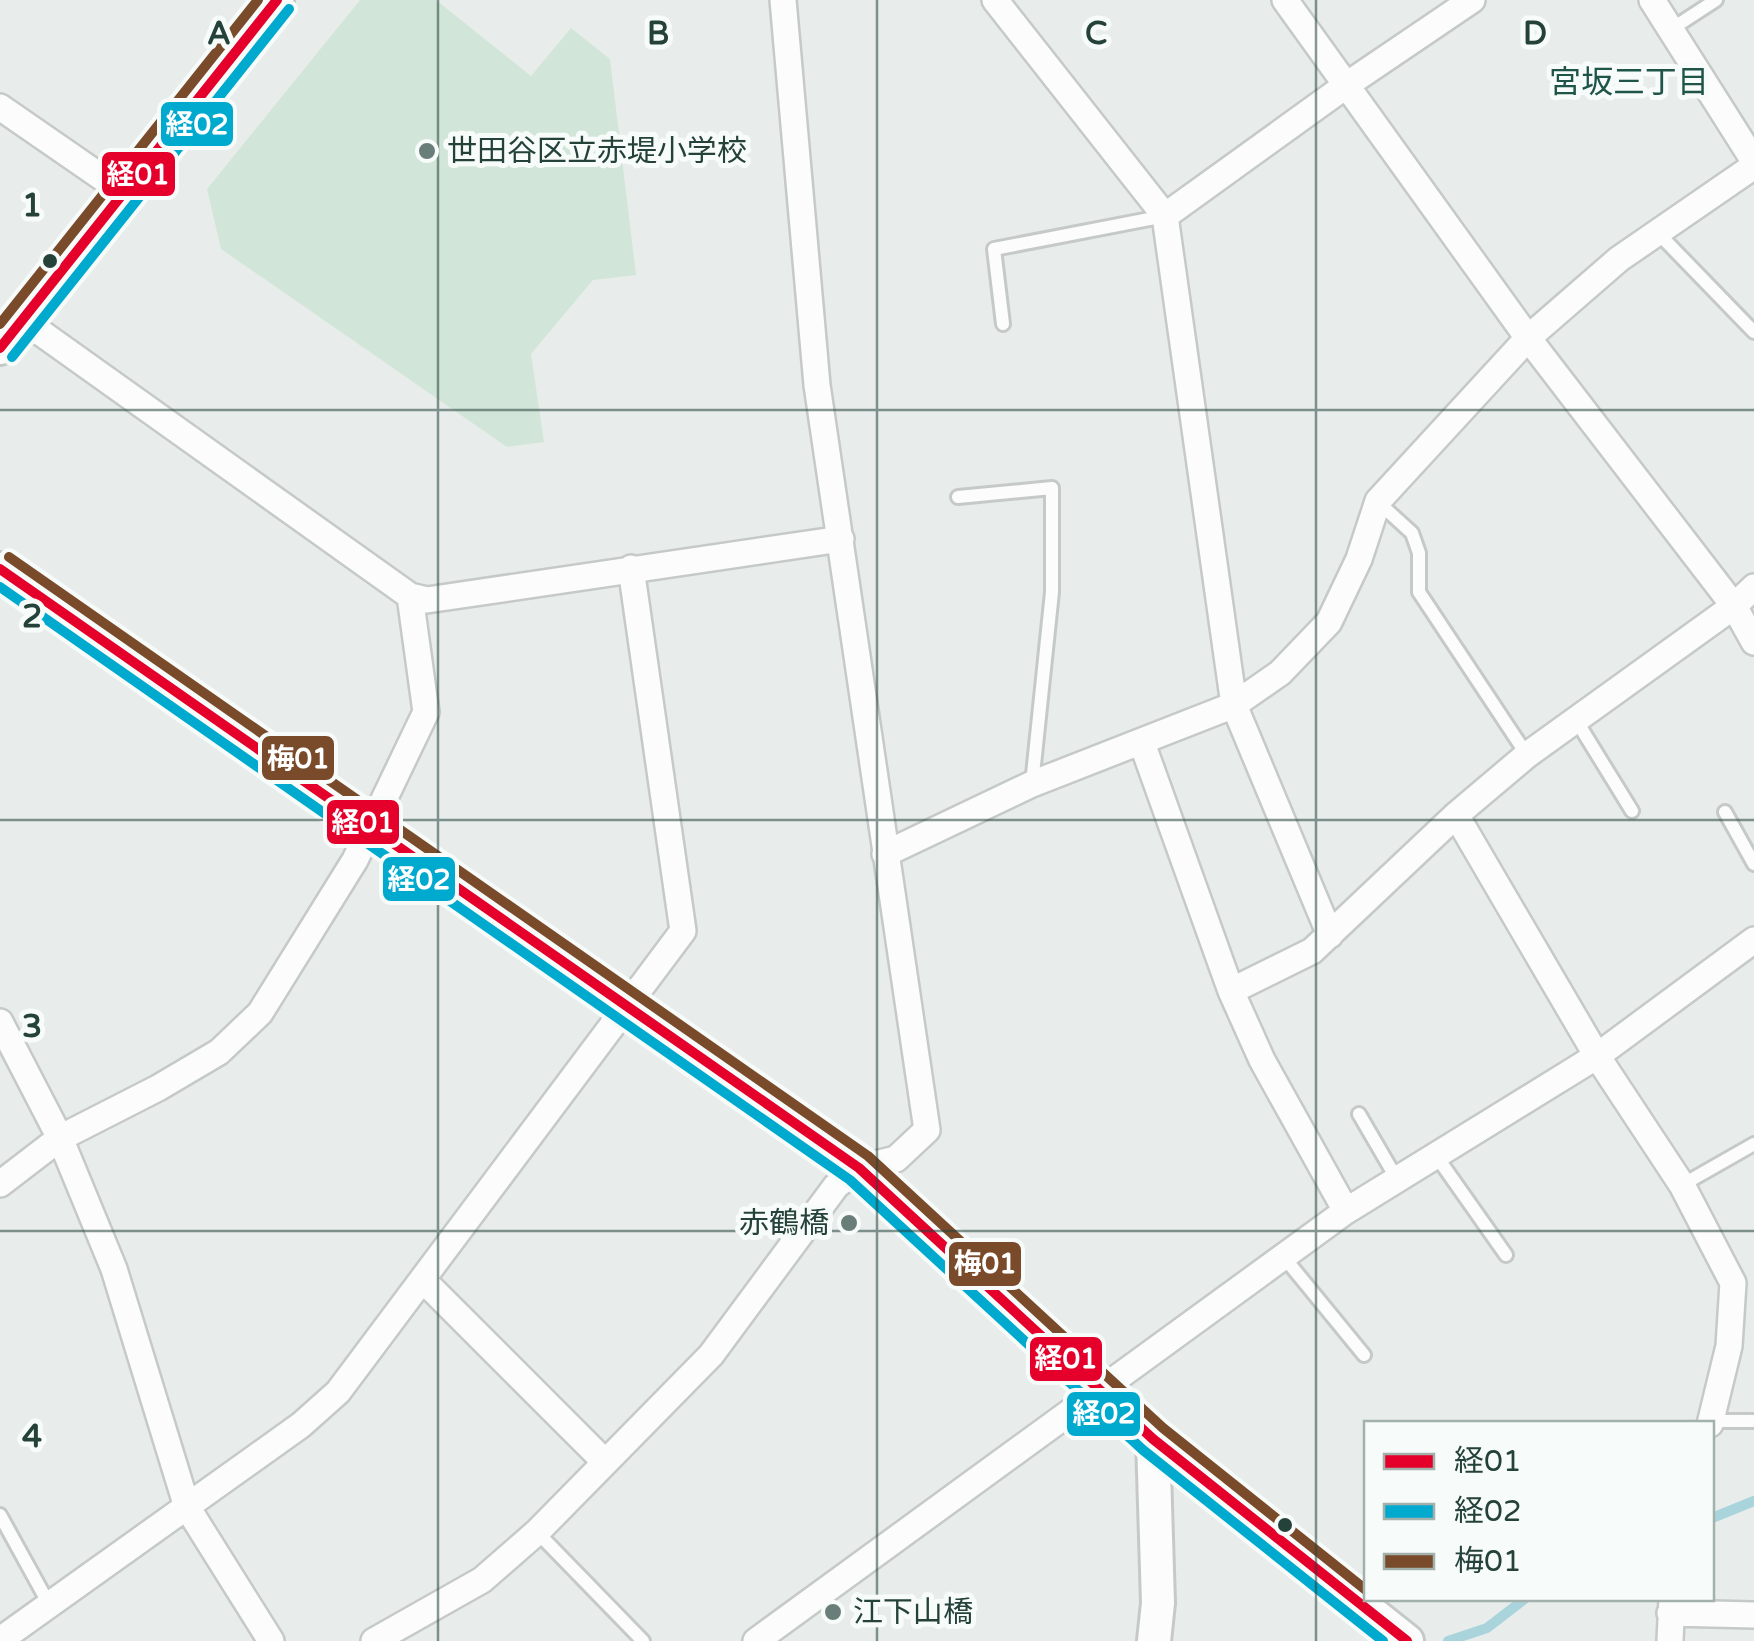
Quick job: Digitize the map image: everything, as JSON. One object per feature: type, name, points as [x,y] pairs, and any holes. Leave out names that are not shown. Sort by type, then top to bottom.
[{"type":"street","points":[[0,348],[276,0]]},
{"type":"street","points":[[374,1641],[482,1580],[538,1532],[711,1355],[836,1186],[859,1168],[896,1159],[926,1130],[817,384],[783,0]]},
{"type":"street","points":[[995,0],[1165,216],[1234,705],[1330,935]]},
{"type":"street","points":[[1286,0],[1528,338],[1734,606],[1754,642]]},
{"type":"street","points":[[1165,216],[1472,0]]},
{"type":"street","points":[[885,854],[1032,784],[1234,705],[1280,673],[1329,622],[1358,560],[1378,502],[1528,338],[1618,258],[1754,163],[1652,0]]},
{"type":"street","points":[[0,107],[123,192]]},
{"type":"street","points":[[22,320],[410,596],[427,600],[841,539]]},
{"type":"street","points":[[0,1640],[301,1425],[338,1392],[683,931],[631,568]]},
{"type":"street","points":[[0,570],[859,1168],[1153,1439],[1403,1638]]},
{"type":"street","points":[[1231,990],[1312,950],[1456,815],[1527,755],[1734,606],[1754,587]]},
{"type":"street","points":[[0,1184],[60,1138],[219,1052],[260,1012],[372,827],[426,712],[410,596]]},
{"type":"street","points":[[1142,743],[1231,990],[1262,1060],[1346,1211]]},
{"type":"street","points":[[1456,815],[1597,1056],[1682,1185],[1738,1283],[1729,1346],[1710,1421]]},
{"type":"street","points":[[756,1641],[1346,1211],[1597,1056],[1754,940]]},
{"type":"street","points":[[0,1022],[60,1138],[114,1269],[187,1507],[271,1641]]},
{"type":"street","points":[[423,1280],[606,1462]]},
{"type":"street","points":[[1153,1439],[1158,1603],[1154,1641]]},
{"type":"street","points":[[1670,1641],[1671,1606],[1754,1615]]},
{"type":"lane","points":[[1670,30],[1716,0]]},
{"type":"lane","points":[[1003,324],[994,249],[1165,216]]},
{"type":"lane","points":[[1657,232],[1754,332]]},
{"type":"lane","points":[[958,497],[1052,488],[1052,592],[1032,784]]},
{"type":"lane","points":[[1378,502],[1412,533],[1420,553],[1418,592],[1527,755]]},
{"type":"lane","points":[[1576,720],[1632,812]]},
{"type":"lane","points":[[1726,812],[1754,864]]},
{"type":"lane","points":[[1359,1114],[1398,1181]]},
{"type":"lane","points":[[1682,1185],[1754,1144]]},
{"type":"lane","points":[[1437,1157],[1506,1256]]},
{"type":"lane","points":[[1283,1256],[1364,1355]]},
{"type":"lane","points":[[1714,1422],[1754,1422]]},
{"type":"lane","points":[[0,1514],[50,1606]]},
{"type":"lane","points":[[538,1532],[643,1641]]},
{"type":"green space","points":[[360,0],[436,0],[531,76],[571,28],[610,59],[636,275],[593,280],[531,354],[544,442],[507,447],[221,249],[207,189]]},
{"type":"waterway","points":[[1714,1517],[1754,1501]]},
{"type":"waterway","points":[[1448,1641],[1487,1628],[1522,1601]]},
{"type":"transit line","name":"梅01","points":[[0,324],[258,0]]},
{"type":"transit line","name":"経01","points":[[0,348],[277,0]]},
{"type":"transit line","name":"経02","points":[[12,357],[289,9]]},
{"type":"transit line","name":"梅01","points":[[9,557],[868,1156],[1163,1428],[1364,1588]]},
{"type":"transit line","name":"経01","points":[[0,569],[859,1168],[1153,1439],[1407,1641]]},
{"type":"transit line","name":"経02","points":[[0,587],[850,1180],[1143,1450],[1383,1641]]},
{"type":"place","name":"世田谷区立赤堤小学校","points":[[427,151]]},
{"type":"place","name":"赤鶴橋","points":[[849,1223]]},
{"type":"place","name":"江下山橋","points":[[833,1612]]},
{"type":"district","name":"宮坂三丁目","points":[[1629,83]]}]
